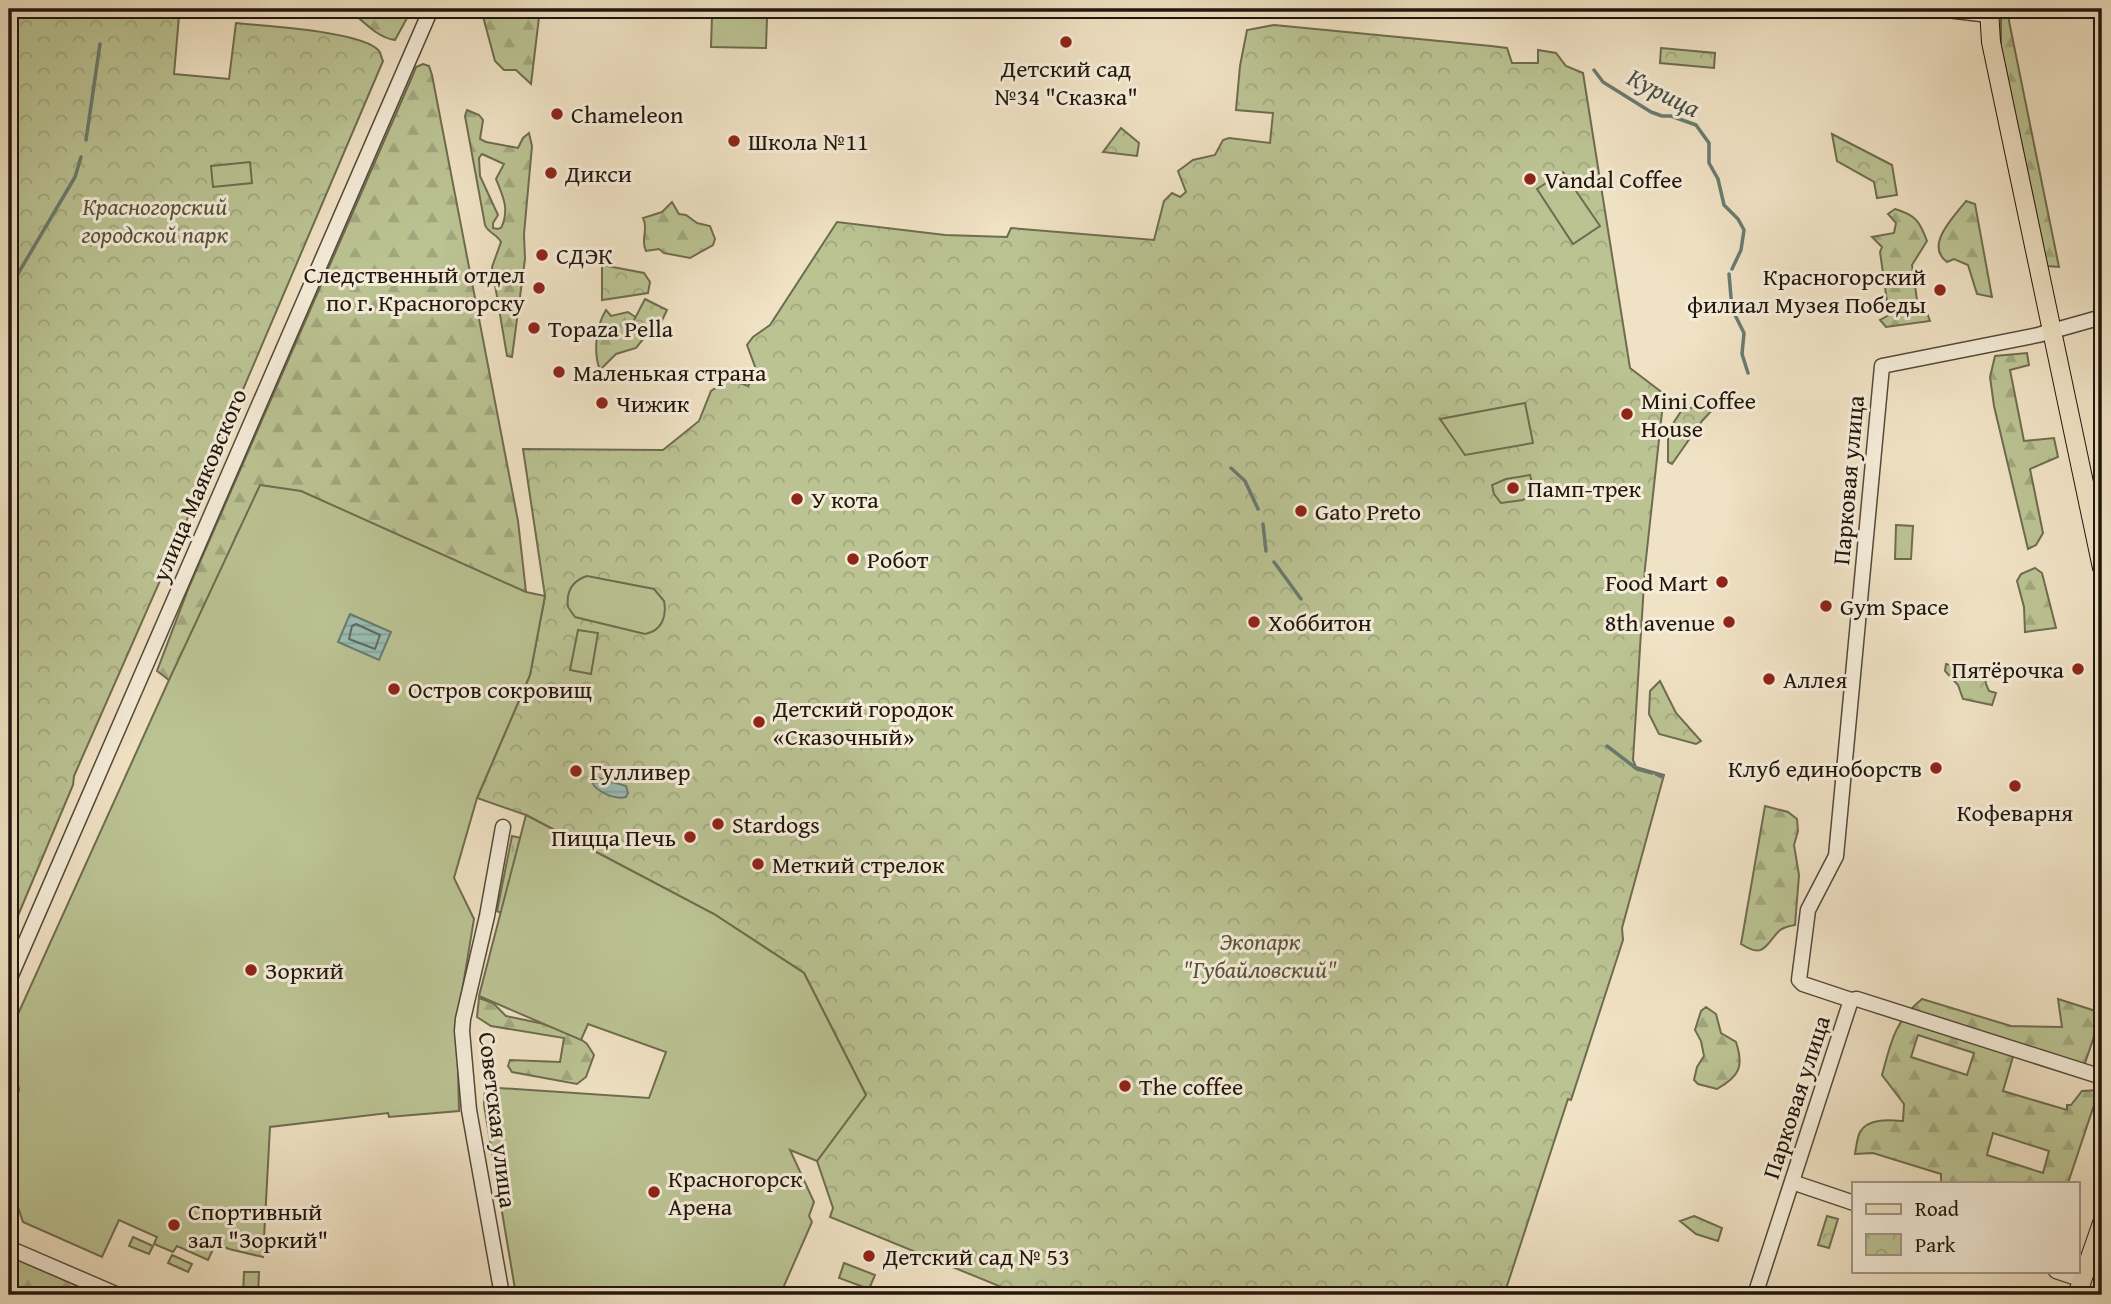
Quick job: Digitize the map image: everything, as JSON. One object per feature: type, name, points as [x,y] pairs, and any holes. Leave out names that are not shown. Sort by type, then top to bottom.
[{"type":"main road","points":[[1989,12],[1991,42],[2102,568]]},
{"type":"main road","points":[[2080,1287],[2102,1223]]},
{"type":"street","name":"улица Маяковского","points":[[9,980],[431,9]]},
{"type":"street","points":[[1939,9],[1989,12]]},
{"type":"street","points":[[2051,330],[2102,317]]},
{"type":"street","name":"Парковая улица","points":[[1755,1295],[1851,1000],[1803,984],[1799,980],[1808,911],[1836,856],[1882,366],[2051,330]]},
{"type":"street","name":"Советская улица","points":[[502,1295],[469,1110],[462,1031],[503,827]]},
{"type":"street","points":[[1851,1000],[1857,999],[2102,1077]]},
{"type":"street","points":[[1792,1182],[1852,1202]]},
{"type":"street","points":[[9,1248],[118,1295]]},
{"type":"street","points":[[2058,1272],[2080,1287]]},
{"type":"green space","name":"Красногорский городской парк","points":[[9,9],[118,9],[117,12],[121,14],[179,16],[174,74],[229,79],[236,23],[312,31],[354,39],[370,44],[379,51],[383,61],[207,474],[74,776],[73,785],[9,937]]},
{"type":"green space","points":[[348,9],[412,9],[395,40],[376,32]]},
{"type":"green space","points":[[481,9],[540,9],[531,84],[516,70],[504,70],[495,61]]},
{"type":"green space","points":[[2001,9],[2010,9],[2009,21],[2059,267],[2047,266],[2001,47]]},
{"type":"green space","points":[[712,16],[767,18],[766,48],[711,47]]},
{"type":"green space","name":"Экопарк \"Губайловский\"","points":[[1274,25],[1507,48],[1512,63],[1538,63],[1538,50],[1556,53],[1566,66],[1583,73],[1630,368],[1664,394],[1645,568],[1633,760],[1636,767],[1664,775],[1622,928],[1623,940],[1504,1295],[1021,1295],[830,1217],[833,1208],[817,1161],[866,1095],[804,973],[714,914],[526,815],[477,798],[530,675],[545,596],[523,449],[663,450],[699,421],[711,391],[730,379],[748,386],[757,372],[747,345],[770,325],[837,222],[945,235],[1007,237],[1011,228],[1154,240],[1164,201],[1172,193],[1180,197],[1186,192],[1178,171],[1193,160],[1215,155],[1223,140],[1229,138],[1270,143],[1273,113],[1236,110],[1247,30]]},
{"type":"green space","points":[[1661,48],[1715,53],[1714,68],[1660,63]]},
{"type":"green space","points":[[423,64],[429,66],[432,75],[518,521],[526,592],[204,665],[169,680],[157,671],[189,587],[416,67]]},
{"type":"green space","points":[[467,110],[479,115],[483,120],[480,139],[486,142],[518,148],[529,133],[532,146],[524,234],[525,259],[512,357],[507,356],[492,267],[501,242],[485,225],[465,116]],"holes":[[[482,154],[504,164],[496,179],[505,215],[501,228],[497,229],[493,228],[493,223],[498,215],[480,176],[479,158]]]},
{"type":"green space","points":[[1121,128],[1139,143],[1137,156],[1103,152]]},
{"type":"green space","points":[[1832,134],[1892,165],[1897,195],[1877,198],[1874,182],[1837,161]]},
{"type":"green space","points":[[250,162],[252,183],[213,187],[211,166]]},
{"type":"green space","points":[[1563,172],[1600,226],[1573,244],[1537,189]]},
{"type":"green space","points":[[1966,201],[1975,204],[1992,297],[1977,294],[1968,265],[1954,259],[1947,262],[1939,248],[1943,231]]},
{"type":"green space","points":[[672,202],[679,214],[710,226],[715,239],[713,245],[690,258],[664,253],[659,249],[646,251],[643,218],[662,212]]},
{"type":"green space","points":[[1895,209],[1916,220],[1927,241],[1912,265],[1918,307],[1927,313],[1930,321],[1886,327],[1880,320],[1889,315],[1880,252],[1882,247],[1872,237],[1894,233],[1896,223],[1888,214]]},
{"type":"green space","points":[[602,265],[644,273],[650,282],[648,293],[602,300]]},
{"type":"green space","points":[[645,299],[667,310],[656,333],[633,322]]},
{"type":"green space","points":[[606,310],[611,316],[628,312],[647,325],[649,332],[636,348],[616,354],[600,370],[597,340]]},
{"type":"green space","points":[[2027,353],[2029,365],[2010,370],[2024,441],[2054,438],[2058,457],[2030,469],[2043,533],[2036,545],[2028,549],[1994,406],[1990,377],[1995,356]]},
{"type":"green space","points":[[1525,403],[1533,443],[1465,455],[1440,419]]},
{"type":"green space","points":[[1714,403],[1716,406],[1672,464],[1668,462],[1668,431],[1682,410]]},
{"type":"green space","name":"Памп-трек","points":[[1530,475],[1534,491],[1523,500],[1501,503],[1494,494],[1492,485],[1506,479]]},
{"type":"green space","name":"Зоркий","points":[[260,485],[301,491],[526,592],[545,596],[530,675],[477,798],[454,878],[474,919],[457,1022],[459,1111],[389,1117],[388,1113],[270,1127],[263,1257],[216,1243],[208,1260],[177,1246],[173,1252],[154,1244],[157,1237],[119,1220],[102,1257],[23,1222],[9,1181],[9,1114],[19,1090],[9,1034]]},
{"type":"green space","points":[[1896,525],[1913,526],[1911,559],[1895,559]]},
{"type":"green space","points":[[2035,568],[2042,573],[2056,628],[2025,632],[2024,607],[2017,581],[2021,574]]},
{"type":"green space","points":[[587,576],[654,589],[664,601],[662,622],[656,630],[645,634],[575,617],[568,607],[569,592],[577,581]]},
{"type":"green space","points":[[578,630],[598,633],[591,674],[570,670]]},
{"type":"green space","points":[[1946,664],[1960,668],[1984,667],[1989,691],[1996,693],[1992,705],[1963,699],[1958,685],[1945,671]]},
{"type":"green space","points":[[1660,681],[1676,713],[1701,741],[1696,744],[1659,734],[1649,714],[1650,691]]},
{"type":"green space","points":[[1765,806],[1788,812],[1797,819],[1798,831],[1794,845],[1799,875],[1795,925],[1782,929],[1764,948],[1755,950],[1741,944]]},
{"type":"green space","points":[[526,815],[714,914],[804,973],[866,1095],[817,1161],[790,1150],[814,1202],[809,1216],[812,1222],[780,1295],[516,1295],[484,1105],[485,1087],[649,1098],[666,1052],[588,1024],[581,1040],[479,996]]},
{"type":"green space","points":[[512,836],[547,844],[508,917],[497,911]]},
{"type":"green space","points":[[479,998],[493,1003],[506,1016],[549,1025],[578,1037],[594,1055],[586,1077],[577,1084],[512,1072],[508,1066],[510,1060],[560,1062],[564,1038],[491,1026],[477,1017]]},
{"type":"green space","points":[[1922,999],[2011,1026],[2062,1027],[2058,999],[2102,1013],[2084,1066],[2017,1043],[2003,1091],[2067,1110],[2067,1105],[2071,1105],[2082,1091],[2099,1090],[2068,1182],[1941,1182],[1941,1174],[1873,1153],[1855,1154],[1860,1132],[1868,1124],[1903,1121],[1904,1104],[1882,1075],[1895,1033],[1905,1016]],"holes":[[[1918,1035],[1974,1053],[1967,1075],[1911,1057]],[[1993,1133],[2049,1151],[2043,1173],[1987,1155]]]},
{"type":"green space","points":[[1706,1007],[1716,1014],[1721,1033],[1736,1042],[1740,1058],[1735,1075],[1717,1089],[1698,1084],[1694,1080],[1697,1067],[1704,1056],[1695,1030],[1701,1011]]},
{"type":"green space","points":[[1694,1216],[1722,1228],[1718,1241],[1696,1234],[1680,1221]]},
{"type":"green space","points":[[1827,1216],[1838,1219],[1829,1248],[1818,1245]]},
{"type":"green space","points":[[133,1237],[153,1246],[149,1254],[129,1246]]},
{"type":"green space","points":[[172,1255],[192,1264],[188,1272],[168,1263]]},
{"type":"green space","points":[[9,1256],[92,1292],[91,1295],[38,1295],[11,1284],[15,1274],[9,1271]]},
{"type":"green space","points":[[844,1263],[875,1275],[869,1289],[839,1278]]},
{"type":"green space","points":[[244,1272],[259,1272],[258,1295],[243,1295]]},
{"type":"water","points":[[350,614],[391,632],[379,660],[338,642]]},
{"type":"water","points":[[596,777],[626,786],[626,797],[602,792],[592,782]]},
{"type":"waterway","points":[[86,140],[100,44]]},
{"type":"waterway","name":"Курица","points":[[1594,70],[1603,82],[1651,112],[1696,125],[1709,143],[1709,163],[1718,179],[1724,205],[1738,219],[1744,230],[1741,250],[1732,269]]},
{"type":"waterway","points":[[9,289],[75,177],[81,157]]},
{"type":"waterway","name":"Курица","points":[[1729,274],[1732,309],[1744,333],[1742,354],[1748,373]]},
{"type":"waterway","points":[[1231,468],[1245,481],[1258,509]]},
{"type":"waterway","points":[[1263,524],[1266,551]]},
{"type":"waterway","points":[[1274,562],[1301,599]]},
{"type":"waterway","points":[[1607,746],[1637,769],[1652,773]]},
{"type":"waterway","points":[[1656,774],[1662,777]]},
{"type":"place","name":"Детский сад №34 \"Сказка\"","points":[[1066,42]]},
{"type":"place","name":"Chameleon","points":[[557,114]]},
{"type":"place","name":"Школа №11","points":[[734,141]]},
{"type":"place","name":"Дикси","points":[[551,173]]},
{"type":"place","name":"Vandal Coffee","points":[[1530,179]]},
{"type":"place","name":"СДЭК","points":[[542,255]]},
{"type":"place","name":"Следственный отдел по г. Красногорску","points":[[539,288]]},
{"type":"place","name":"Красногорский филиал Музея Победы","points":[[1940,290]]},
{"type":"place","name":"Topaza Pella","points":[[534,328]]},
{"type":"place","name":"Маленькая страна","points":[[559,372]]},
{"type":"place","name":"Чижик","points":[[602,403]]},
{"type":"place","name":"Mini Coffee House","points":[[1627,414]]},
{"type":"place","name":"Памп-трек","points":[[1513,488]]},
{"type":"place","name":"У кота","points":[[797,499]]},
{"type":"place","name":"Gato Preto","points":[[1301,511]]},
{"type":"place","name":"Робот","points":[[853,559]]},
{"type":"place","name":"Food Mart","points":[[1722,582]]},
{"type":"place","name":"Gym Space","points":[[1826,606]]},
{"type":"place","name":"Хоббитон","points":[[1254,622]]},
{"type":"place","name":"8th avenue","points":[[1729,622]]},
{"type":"place","name":"Пятёрочка","points":[[2078,669]]},
{"type":"place","name":"Аллея","points":[[1769,679]]},
{"type":"place","name":"Остров сокровищ","points":[[394,689]]},
{"type":"place","name":"Детский городок «Сказочный»","points":[[759,722]]},
{"type":"place","name":"Клуб единоборств","points":[[1936,768]]},
{"type":"place","name":"Гулливер","points":[[576,771]]},
{"type":"place","name":"Кофеварня","points":[[2015,786]]},
{"type":"place","name":"Stardogs","points":[[718,824]]},
{"type":"place","name":"Пицца Печь","points":[[690,837]]},
{"type":"place","name":"Меткий стрелок","points":[[758,864]]},
{"type":"place","name":"Зоркий","points":[[251,970]]},
{"type":"place","name":"The coffee","points":[[1125,1086]]},
{"type":"place","name":"Красногорск Арена","points":[[654,1192]]},
{"type":"place","name":"Спортивный зал \"Зоркий\"","points":[[174,1225]]},
{"type":"place","name":"Детский сад № 53","points":[[869,1256]]}]
